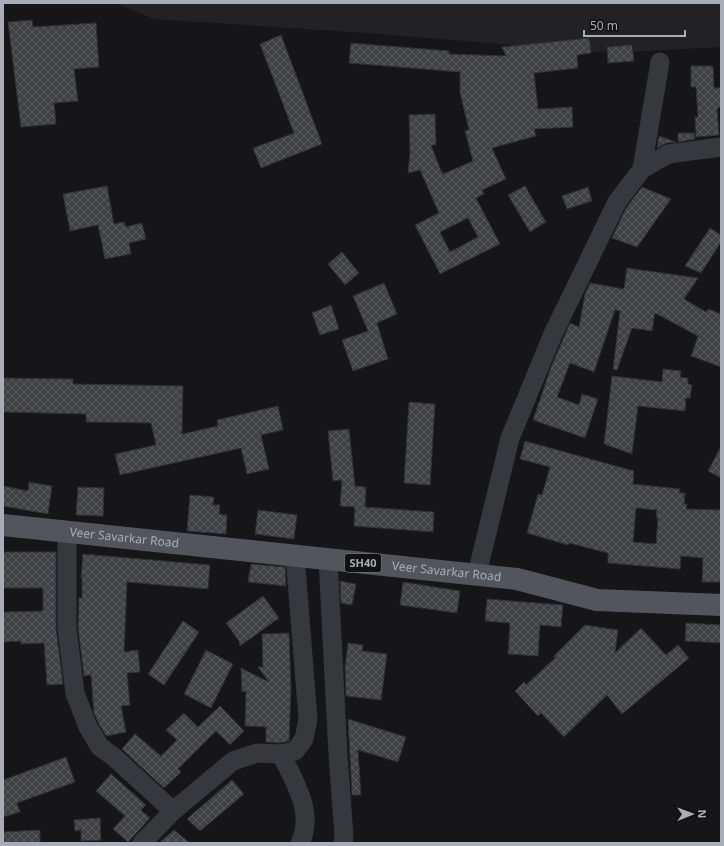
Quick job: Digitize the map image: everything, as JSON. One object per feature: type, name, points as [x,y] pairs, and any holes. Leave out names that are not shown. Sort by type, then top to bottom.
[{"type":"main road","name":"Veer Savarkar Road","points":[[3,525],[517,579],[596,600],[721,605]]},
{"type":"street","points":[[642,169],[660,62]]},
{"type":"street","points":[[476,574],[510,438],[553,334],[617,202],[642,169],[668,154],[721,147]]},
{"type":"street","points":[[67,531],[66,628],[76,693],[88,727],[100,747],[114,757],[173,811]]},
{"type":"street","points":[[142,843],[173,811],[232,761],[257,753],[282,754],[295,751],[304,738],[308,719],[295,555]]},
{"type":"street","points":[[328,559],[344,843]]},
{"type":"street","points":[[282,754],[302,799],[306,817],[305,830],[300,843]]},
{"type":"shaded area","points":[[115,3],[721,3],[721,47],[610,53],[366,33],[154,19]]},
{"type":"building","points":[[32,20],[33,27],[96,23],[99,67],[74,69],[78,101],[54,103],[56,124],[21,127],[8,22]]},
{"type":"building","points":[[281,35],[322,144],[261,168],[253,148],[294,133],[260,44]]},
{"type":"building","points":[[589,38],[591,53],[577,55],[578,68],[534,73],[538,109],[572,107],[573,127],[534,129],[536,136],[492,148],[506,179],[482,190],[484,194],[476,198],[500,244],[440,274],[415,225],[439,213],[420,170],[408,173],[410,153],[409,115],[435,114],[436,145],[431,145],[443,174],[473,161],[465,131],[469,130],[460,93],[460,72],[349,63],[351,43],[449,51],[449,54],[506,56],[502,47]],"holes":[[[468,218],[478,237],[450,252],[440,232]]]},
{"type":"building","points":[[632,45],[634,61],[608,63],[607,47]]},
{"type":"building","points":[[691,66],[713,66],[714,88],[721,88],[721,107],[717,108],[719,135],[696,137],[695,117],[698,117],[696,87],[691,87]]},
{"type":"building","points":[[678,133],[694,133],[695,139],[678,142]]},
{"type":"building","points":[[659,136],[676,142],[666,143],[657,148]]},
{"type":"building","points":[[107,186],[114,224],[124,222],[126,227],[142,223],[146,239],[129,243],[131,254],[105,259],[98,225],[70,231],[63,194]]},
{"type":"building","points":[[525,186],[546,222],[530,232],[508,195]]},
{"type":"building","points":[[588,187],[592,201],[567,209],[562,196]]},
{"type":"building","points":[[642,187],[671,199],[637,247],[612,238],[626,208]]},
{"type":"building","points":[[710,228],[721,235],[721,242],[701,273],[685,266]]},
{"type":"building","points":[[342,252],[359,273],[345,285],[328,264]]},
{"type":"building","points":[[627,268],[698,278],[684,299],[706,312],[708,309],[721,314],[721,367],[691,356],[698,336],[655,313],[652,331],[632,328],[617,370],[613,369],[620,311],[615,310],[594,372],[570,363],[557,397],[579,405],[582,394],[598,399],[585,438],[533,420],[551,367],[570,323],[579,327],[585,294],[590,283],[624,289]]},
{"type":"building","points":[[384,283],[397,314],[377,323],[388,359],[353,371],[342,340],[368,331],[353,296]]},
{"type":"building","points":[[331,305],[339,329],[320,335],[312,313]]},
{"type":"building","points":[[663,369],[681,371],[680,377],[688,378],[688,384],[692,385],[690,398],[686,398],[685,411],[638,406],[632,454],[604,444],[612,376],[662,382]]},
{"type":"building","points":[[3,378],[73,379],[73,384],[183,386],[182,434],[218,426],[217,420],[278,406],[283,430],[261,435],[269,469],[247,474],[241,448],[120,475],[115,454],[156,445],[151,423],[86,422],[86,414],[3,412]]},
{"type":"building","points":[[409,402],[435,404],[430,485],[404,483]]},
{"type":"building","points":[[349,429],[355,486],[366,487],[365,507],[434,512],[433,532],[354,526],[355,507],[340,506],[342,480],[333,481],[328,431]]},
{"type":"building","points":[[525,441],[634,471],[633,484],[680,489],[679,493],[685,493],[684,504],[687,504],[686,509],[721,510],[721,582],[702,582],[703,558],[681,556],[680,569],[608,563],[608,553],[569,543],[568,545],[527,533],[538,494],[542,495],[550,467],[520,459]],"holes":[[[636,508],[657,510],[656,518],[658,518],[656,544],[633,542]]]},
{"type":"building","points":[[721,446],[721,478],[708,471]]},
{"type":"building","points":[[29,482],[52,486],[48,514],[3,506],[3,486],[28,491]]},
{"type":"building","points":[[78,487],[104,488],[103,516],[76,515]]},
{"type":"building","points":[[190,495],[214,497],[213,505],[220,505],[219,514],[227,515],[226,534],[187,531]]},
{"type":"building","points":[[258,510],[297,515],[294,539],[255,534]]},
{"type":"building","points":[[3,552],[56,552],[56,628],[63,684],[47,685],[44,643],[21,644],[21,641],[3,642],[3,612],[43,611],[43,588],[3,588]]},
{"type":"building","points":[[83,554],[210,565],[208,589],[127,582],[124,652],[138,650],[140,672],[127,673],[130,705],[121,706],[126,732],[106,736],[94,713],[91,675],[84,676],[78,627],[79,598],[82,598],[81,578]]},
{"type":"building","points":[[251,564],[285,567],[286,586],[248,582]]},
{"type":"building","points":[[340,581],[356,584],[352,605],[341,603]]},
{"type":"building","points":[[403,582],[460,591],[457,613],[400,605]]},
{"type":"building","points":[[263,596],[279,618],[240,646],[239,641],[226,623]]},
{"type":"building","points":[[487,599],[563,605],[561,627],[540,625],[538,656],[508,654],[510,623],[485,621]]},
{"type":"building","points":[[183,621],[199,632],[164,685],[148,674]]},
{"type":"building","points":[[686,623],[721,625],[721,643],[685,641]]},
{"type":"building","points":[[585,625],[618,630],[615,653],[641,628],[666,655],[678,645],[689,658],[622,714],[607,695],[564,737],[541,713],[538,716],[515,691],[524,682],[526,685],[556,657],[553,657]]},
{"type":"building","points":[[289,633],[291,689],[289,741],[280,743],[266,742],[266,727],[245,726],[246,691],[242,692],[241,668],[269,682],[258,667],[263,667],[262,634]]},
{"type":"building","points":[[348,643],[363,645],[362,651],[387,654],[381,700],[346,696],[345,668]]},
{"type":"building","points":[[206,650],[233,664],[211,708],[184,694]]},
{"type":"building","points":[[220,706],[244,731],[230,745],[216,731],[178,769],[181,772],[164,788],[122,749],[135,734],[161,756],[177,740],[166,730],[184,713],[198,727]]},
{"type":"building","points":[[348,719],[406,737],[398,762],[358,750],[361,795],[352,795]]},
{"type":"building","points":[[66,757],[75,782],[17,803],[20,812],[3,817],[3,780]]},
{"type":"building","points":[[111,774],[146,805],[141,810],[150,818],[128,842],[113,829],[125,816],[96,791]]},
{"type":"building","points":[[232,780],[244,794],[200,831],[187,819]]},
{"type":"building","points":[[100,818],[101,840],[81,841],[81,830],[75,831],[74,820]]},
{"type":"building","points":[[40,830],[40,843],[3,843],[3,832]]},
{"type":"building","points":[[174,830],[190,843],[159,843]]}]
